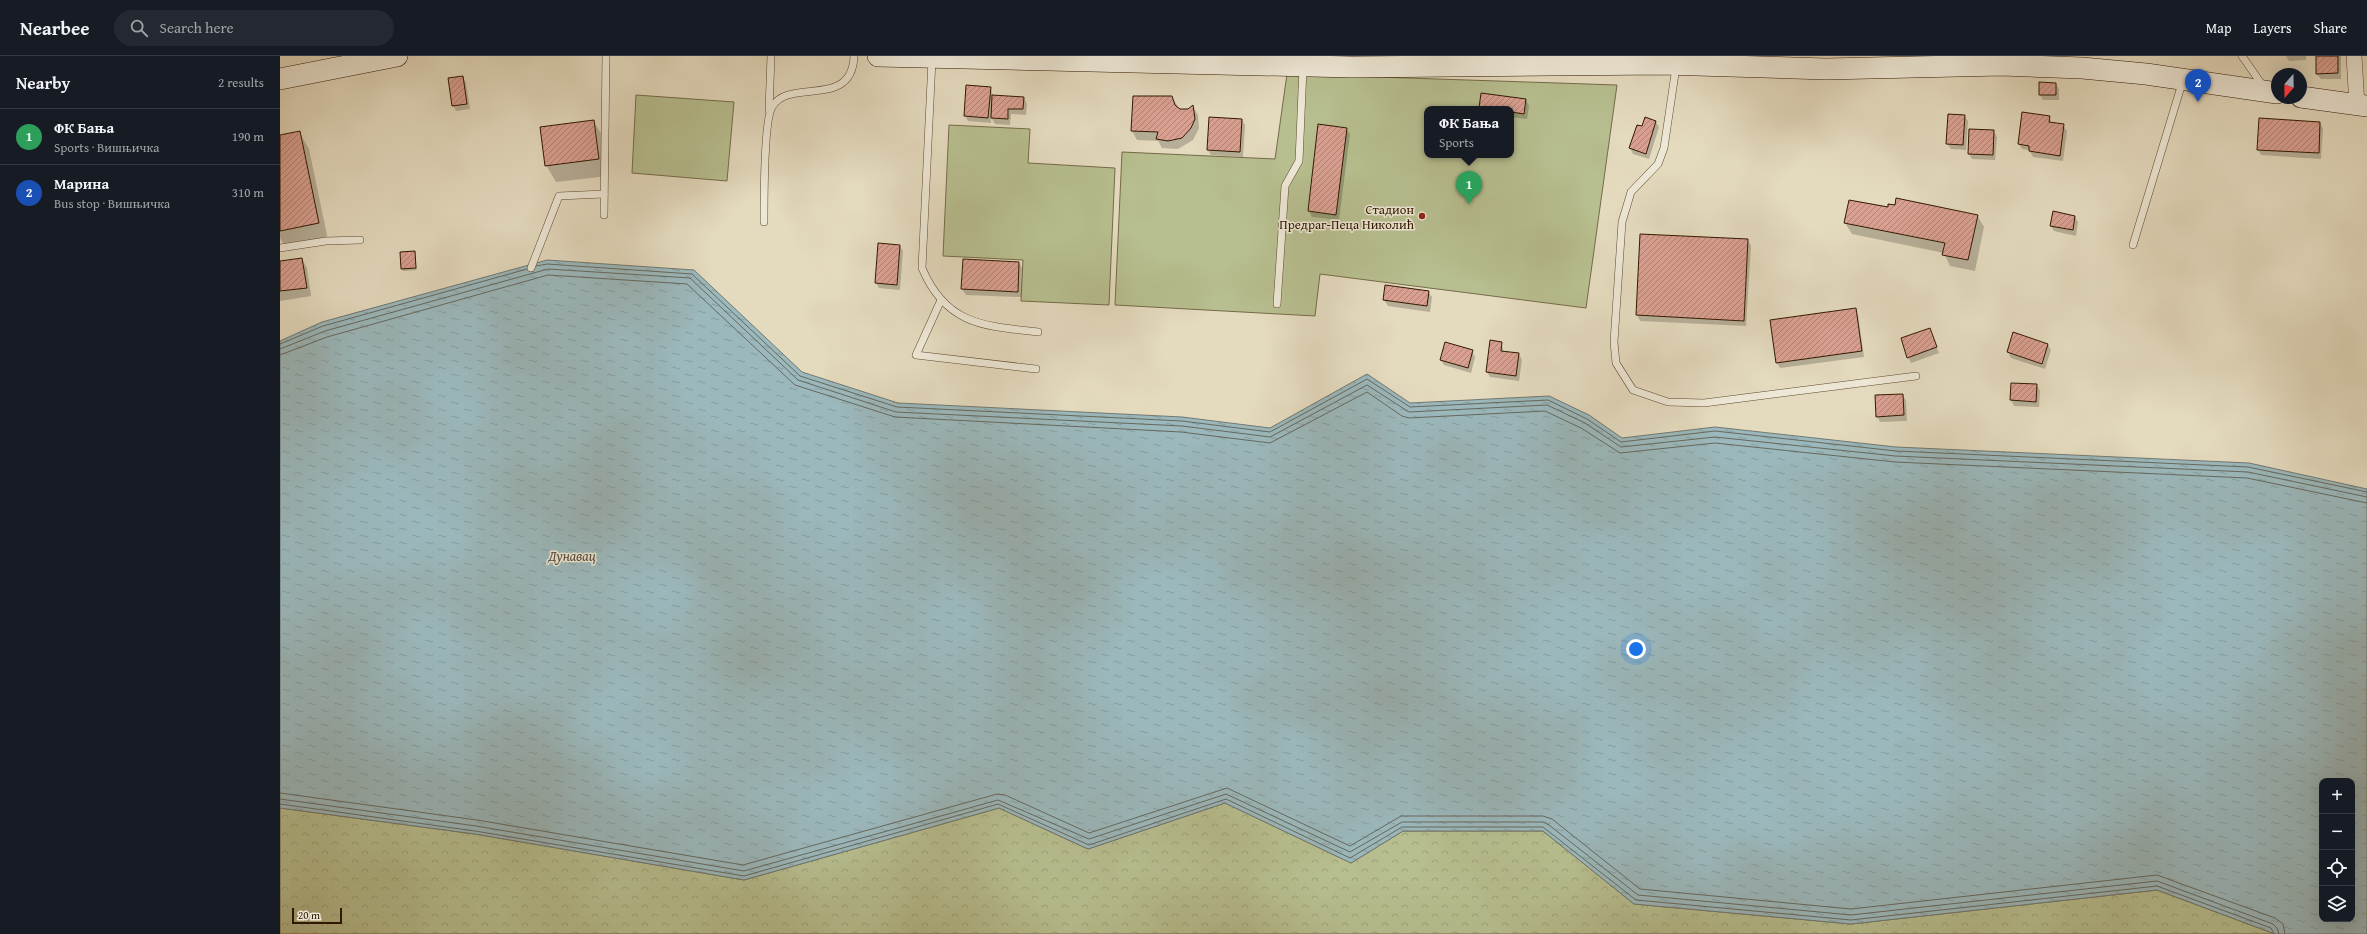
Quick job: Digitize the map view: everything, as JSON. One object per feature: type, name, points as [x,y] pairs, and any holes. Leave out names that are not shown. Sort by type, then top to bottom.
[{"type":"street","points":[[280,79],[397,56]]},
{"type":"street","points":[[878,56],[1137,59],[1371,67],[1677,65],[1826,69],[2044,66],[2109,70],[2183,79],[2271,93]]},
{"type":"street","points":[[2307,98],[2362,106],[2354,56]]},
{"type":"lane","points":[[604,215],[606,56]]},
{"type":"lane","points":[[764,222],[771,56]]},
{"type":"lane","points":[[769,114],[772,105],[780,99],[841,84],[848,79],[853,69],[854,56]]},
{"type":"lane","points":[[2242,56],[2271,92]]},
{"type":"lane","points":[[932,57],[922,268],[928,282],[941,300],[953,312],[974,322],[990,327],[1038,332]]},
{"type":"lane","points":[[1277,304],[1285,186],[1299,161],[1303,65]]},
{"type":"lane","points":[[1677,65],[1664,148],[1658,164],[1631,192],[1622,222],[1614,342],[1616,363],[1633,390],[1668,402],[1704,403],[1916,376]]},
{"type":"lane","points":[[2133,244],[2183,79]]},
{"type":"lane","points":[[531,268],[559,196],[604,194]]},
{"type":"lane","points":[[280,248],[326,241],[360,240]]},
{"type":"lane","points":[[941,300],[916,355],[1036,369]]},
{"type":"green space","name":"Стадион Предраг-Пеца Николић","points":[[1287,74],[1617,85],[1586,308],[1320,274],[1315,316],[1115,305],[1122,152],[1275,159]]},
{"type":"green space","points":[[636,95],[734,102],[727,181],[632,173]]},
{"type":"green space","points":[[949,125],[1030,129],[1028,163],[1115,168],[1109,305],[1021,301],[1023,260],[943,256]]},
{"type":"green space","points":[[1225,803],[1351,863],[1403,831],[1543,831],[1634,904],[1851,924],[2157,890],[2275,934],[280,934],[280,808],[475,834],[744,880],[999,808],[1088,849]]},
{"type":"water","name":"Дунавац","points":[[547,260],[694,270],[802,372],[898,403],[1182,417],[1270,428],[1367,374],[1410,403],[1549,396],[1589,415],[1622,438],[1715,427],[1896,447],[2249,463],[2367,489],[2367,934],[2275,934],[2157,890],[1851,924],[1634,904],[1543,831],[1403,831],[1351,863],[1225,803],[1088,849],[999,808],[744,880],[475,834],[280,808],[280,341],[322,322]]},
{"type":"building","points":[[2316,56],[2338,56],[2338,73],[2316,74]]},
{"type":"building","points":[[463,76],[467,104],[452,106],[448,78]]},
{"type":"building","points":[[2039,82],[2056,83],[2056,95],[2039,95]]},
{"type":"building","points":[[966,85],[991,87],[988,118],[964,116]]},
{"type":"building","points":[[1481,93],[1526,99],[1524,114],[1514,112],[1514,106],[1479,106]]},
{"type":"building","points":[[992,95],[1024,97],[1023,109],[1008,109],[1008,119],[991,118]]},
{"type":"building","points":[[1133,96],[1172,96],[1175,105],[1180,109],[1188,109],[1193,105],[1195,119],[1191,128],[1182,138],[1168,141],[1156,139],[1158,132],[1131,131]]},
{"type":"building","points":[[2022,112],[2050,116],[2049,122],[2064,124],[2060,156],[2029,151],[2029,146],[2018,144]]},
{"type":"building","points":[[1948,114],[1965,115],[1963,145],[1946,144]]},
{"type":"building","points":[[1209,117],[1242,119],[1240,152],[1207,150]]},
{"type":"building","points":[[1645,117],[1656,121],[1646,154],[1629,148],[1637,125],[1642,126]]},
{"type":"building","points":[[2259,118],[2320,122],[2319,153],[2257,150]]},
{"type":"building","points":[[594,120],[599,159],[545,166],[540,127]]},
{"type":"building","points":[[1318,124],[1347,128],[1336,215],[1308,211]]},
{"type":"building","points":[[1969,129],[1994,130],[1993,155],[1968,154]]},
{"type":"building","points":[[300,131],[319,223],[280,231],[280,135]]},
{"type":"building","points":[[1896,198],[1978,215],[1968,260],[1942,255],[1945,243],[1844,223],[1849,200],[1888,207],[1888,204],[1895,205]]},
{"type":"building","points":[[2053,211],[2075,216],[2073,230],[2050,226]]},
{"type":"building","points":[[1640,234],[1748,239],[1744,321],[1636,315]]},
{"type":"building","points":[[878,243],[900,245],[897,285],[875,283]]},
{"type":"building","points":[[415,251],[416,268],[401,269],[400,252]]},
{"type":"building","points":[[302,258],[307,288],[280,291],[280,261]]},
{"type":"building","points":[[963,259],[1019,262],[1018,292],[961,289]]},
{"type":"building","points":[[1385,285],[1429,291],[1427,306],[1383,300]]},
{"type":"building","points":[[1856,308],[1862,351],[1776,363],[1770,320]]},
{"type":"building","points":[[1930,328],[1937,347],[1907,358],[1901,338]]},
{"type":"building","points":[[2013,332],[2048,344],[2042,364],[2007,352]]},
{"type":"building","points":[[1490,340],[1502,342],[1501,351],[1519,353],[1516,376],[1486,372]]},
{"type":"building","points":[[1445,342],[1473,350],[1468,368],[1440,360]]},
{"type":"building","points":[[2011,383],[2037,384],[2036,402],[2010,400]]},
{"type":"building","points":[[1903,394],[1904,415],[1876,417],[1875,395]]},
{"type":"place","name":"Марина","points":[[2198,102]]},
{"type":"place","name":"ФК Бања","points":[[1469,204]]},
{"type":"place","name":"Стадион Предраг-Пеца Николић","points":[[1422,216]]}]
